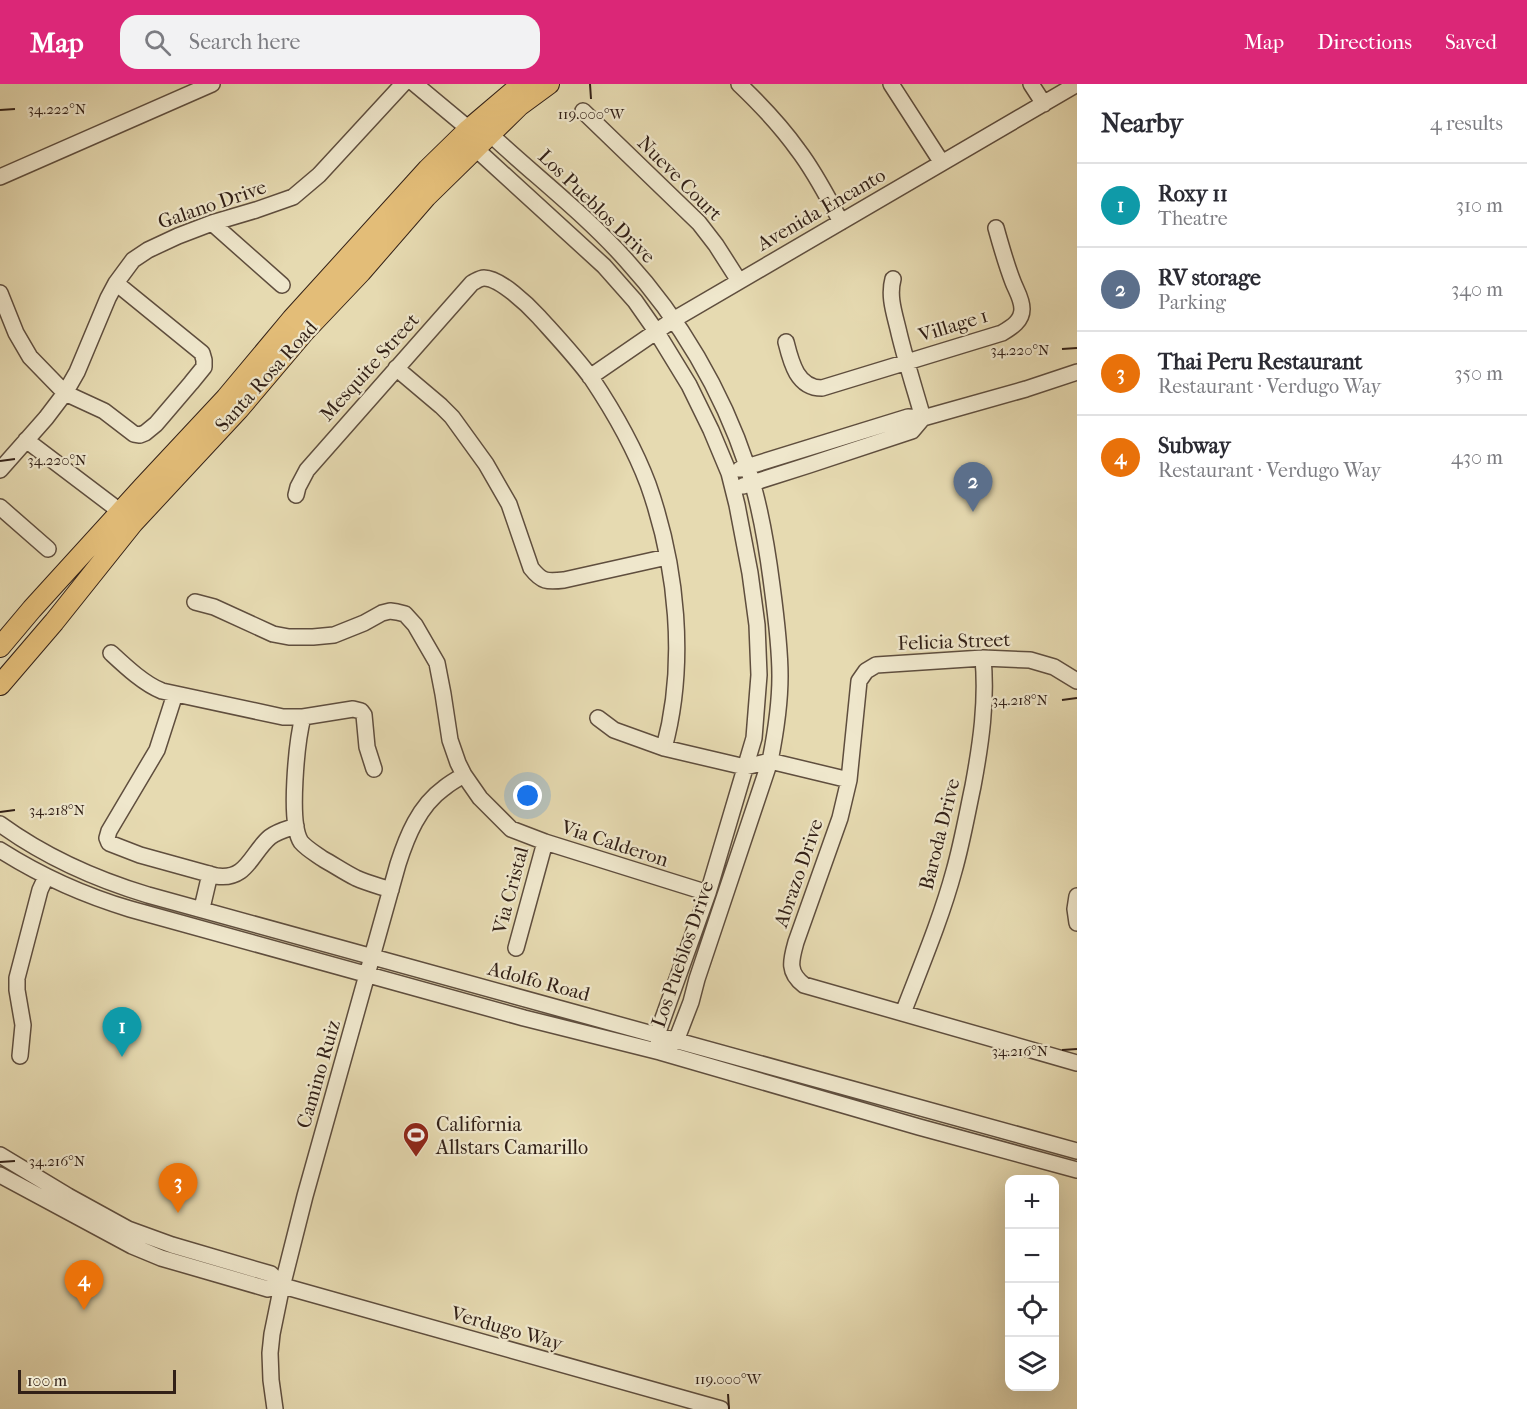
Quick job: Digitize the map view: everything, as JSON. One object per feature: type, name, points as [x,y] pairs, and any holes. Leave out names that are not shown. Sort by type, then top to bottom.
[{"type":"main road","name":"Santa Rosa Road","points":[[0,647],[32,609],[226,398],[292,319],[428,169],[469,129],[522,84]]},
{"type":"main road","name":"Santa Rosa Road","points":[[0,685],[133,523],[239,409],[305,331],[361,272],[426,197],[519,106],[549,84]]},
{"type":"street","points":[[0,177],[212,84]]},
{"type":"street","name":"Galano Drive","points":[[0,470],[65,393],[77,372],[116,282],[133,260],[178,236],[293,197],[319,176],[403,84]]},
{"type":"street","name":"Los Pueblos Drive","points":[[415,84],[469,129],[490,134],[599,232],[639,275],[673,320],[700,362],[730,421],[748,467],[763,530],[777,623],[780,679],[774,742],[770,761],[691,1002],[676,1041],[660,1052],[657,1035],[708,894],[754,738],[759,675],[757,625],[734,488],[711,430],[689,386],[635,301],[604,266],[476,149],[469,129]]},
{"type":"street","points":[[739,84],[758,102],[799,150],[841,222]]},
{"type":"street","points":[[891,84],[942,163]]},
{"type":"street","points":[[1031,84],[1044,104]]},
{"type":"street","name":"Avenida Encanto","points":[[590,377],[673,320],[1077,84]]},
{"type":"street","name":"Nueve Court","points":[[583,111],[699,223],[739,281]]},
{"type":"street","points":[[212,223],[282,285]]},
{"type":"street","name":"Village 1","points":[[786,342],[800,379],[805,384],[816,388],[832,386],[1012,328],[1021,315],[1022,308],[996,228]]},
{"type":"street","name":"Mesquite Street","points":[[296,495],[307,470],[472,283],[485,278],[497,281],[525,302],[590,377]]},
{"type":"street","name":"Village 1","points":[[893,279],[892,304],[923,418]]},
{"type":"street","points":[[0,293],[25,349],[65,393],[104,411],[131,433],[140,435],[156,423],[191,383],[204,367],[204,360],[202,353],[116,282]]},
{"type":"street","points":[[396,368],[441,406],[463,430],[503,492],[531,568],[544,581],[564,580],[667,557]]},
{"type":"street","points":[[729,473],[908,417],[923,418],[1077,372]]},
{"type":"street","points":[[590,377],[618,420],[648,484],[667,557],[677,654],[671,721],[664,748]]},
{"type":"street","points":[[734,488],[912,431],[923,418]]},
{"type":"street","points":[[26,440],[121,512]]},
{"type":"street","points":[[805,449],[809,465]]},
{"type":"street","points":[[3,515],[48,549]]},
{"type":"street","name":"Via Calderon","points":[[195,602],[214,607],[273,634],[290,637],[334,635],[382,613],[405,614],[415,625],[437,663],[450,740],[458,763],[480,798],[511,829],[708,894]]},
{"type":"street","points":[[111,653],[127,668],[156,688],[175,694],[280,716],[303,717],[353,709],[361,711],[364,715],[368,747],[374,769]]},
{"type":"street","name":"Felicia Street","points":[[866,671],[876,665],[983,658],[1030,660],[1054,667],[1077,681]]},
{"type":"street","name":"Baroda Drive","points":[[903,1013],[948,890],[961,840],[979,754],[984,706],[983,658]]},
{"type":"street","name":"Abrazo Drive","points":[[866,671],[859,681],[849,780],[840,818],[796,942],[791,966],[793,974],[804,986],[903,1013]]},
{"type":"street","points":[[175,694],[157,750],[109,831],[107,838],[111,844],[137,854],[224,877],[234,875],[247,866],[268,839],[278,832],[296,826]]},
{"type":"street","points":[[303,717],[296,781],[296,826],[300,841],[312,852],[356,878],[391,890]]},
{"type":"street","points":[[598,718],[614,730],[664,748],[745,767],[770,761],[849,780]]},
{"type":"street","name":"Camino Ruiz","points":[[275,1409],[271,1380],[271,1344],[291,1248],[406,839],[424,808],[442,788],[464,775]]},
{"type":"street","name":"Adolfo Road","points":[[0,824],[49,855],[104,880],[148,895],[202,908],[1077,1151]]},
{"type":"street","name":"Via Cristal","points":[[516,948],[545,842]]},
{"type":"street","name":"Adolfo Road","points":[[0,850],[46,877],[80,892],[130,909],[525,1018],[660,1052],[1077,1170]]},
{"type":"street","points":[[202,908],[210,874]]},
{"type":"street","points":[[20,1056],[23,1025],[17,978],[40,890],[46,877]]},
{"type":"street","points":[[1076,921],[1077,896]]},
{"type":"street","points":[[903,1013],[1077,1063]]},
{"type":"street","name":"Verdugo Way","points":[[0,1155],[128,1230],[271,1274],[283,1286]]},
{"type":"street","name":"Verdugo Way","points":[[0,1175],[109,1234],[161,1258],[268,1289],[283,1286],[720,1409]]},
{"type":"place","name":"RV storage","points":[[973,512]]},
{"type":"place","name":"Roxy 11","points":[[122,1057]]},
{"type":"place","name":"California Allstars Camarillo","points":[[416,1158]]},
{"type":"place","name":"Thai Peru Restaurant","points":[[178,1213]]},
{"type":"place","name":"Subway","points":[[84,1310]]}]
